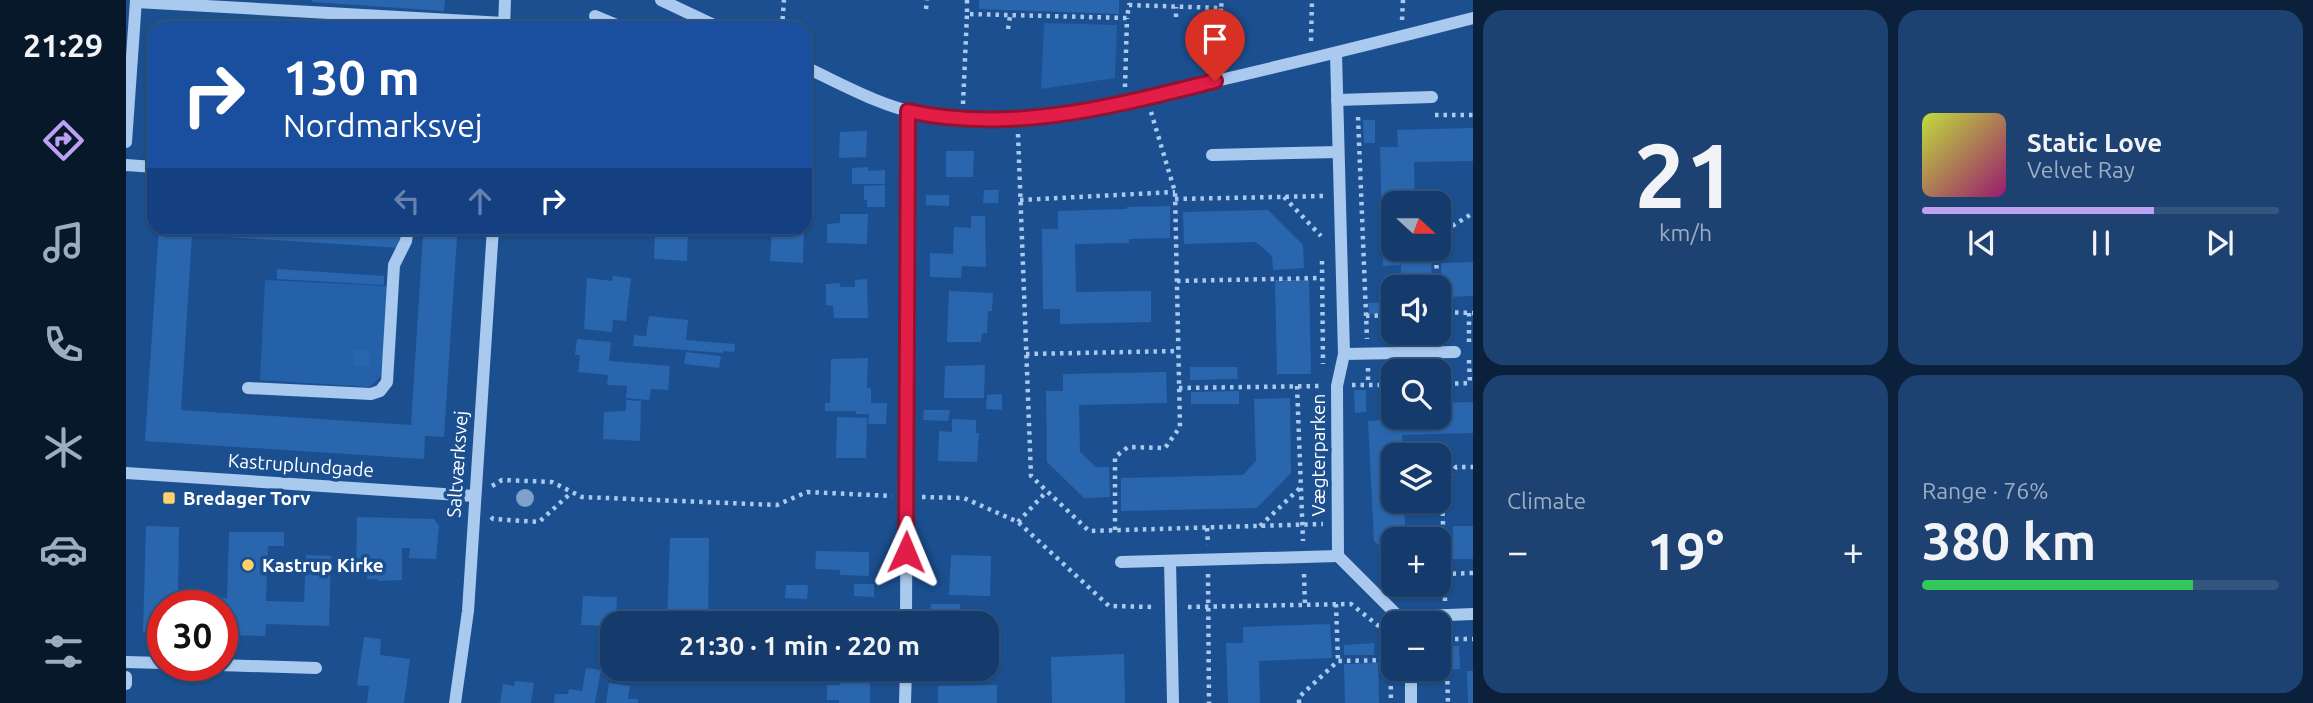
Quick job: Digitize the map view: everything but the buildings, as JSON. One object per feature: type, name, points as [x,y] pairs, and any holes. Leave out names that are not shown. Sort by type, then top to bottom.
[{"type":"street","points":[[504,21],[505,0]]},
{"type":"street","points":[[662,0],[706,21]]},
{"type":"street","points":[[126,142],[136,1],[430,21]]},
{"type":"street","points":[[812,70],[908,111],[962,118],[1017,119],[1056,116],[1147,98],[1473,18]]},
{"type":"street","name":"Vægterparken","points":[[1336,53],[1344,354],[1337,386],[1338,556]]},
{"type":"street","points":[[1337,100],[1433,97]]},
{"type":"street","points":[[906,611],[908,111]]},
{"type":"street","points":[[1212,155],[1338,152]]},
{"type":"street","points":[[126,165],[147,166]]},
{"type":"street","points":[[248,388],[371,394],[380,391],[387,382],[394,265],[407,235]]},
{"type":"street","name":"Saltværksvej","points":[[455,703],[468,611],[493,235]]},
{"type":"street","points":[[1344,354],[1455,352]]},
{"type":"street","name":"Kastruplundgade","points":[[126,473],[474,496]]},
{"type":"street","points":[[1121,562],[1338,556],[1393,611]]},
{"type":"street","points":[[1170,561],[1173,703]]},
{"type":"street","points":[[1451,615],[1473,614]]},
{"type":"street","points":[[126,662],[147,663]]},
{"type":"street","points":[[238,666],[316,668]]},
{"type":"street","points":[[126,677],[126,684]]},
{"type":"street","points":[[905,681],[905,703]]},
{"type":"street","points":[[1410,681],[1411,703]]},
{"type":"path","points":[[782,21],[784,0]]},
{"type":"path","points":[[926,9],[927,0]]},
{"type":"path","points":[[962,118],[967,0]]},
{"type":"path","points":[[1215,81],[1222,0]]},
{"type":"path","points":[[1310,59],[1312,0]]},
{"type":"path","points":[[1125,103],[1129,5],[1221,8]]},
{"type":"path","points":[[1176,7],[1176,16]]},
{"type":"path","points":[[967,15],[1127,18]]},
{"type":"path","points":[[1007,29],[1010,16]]},
{"type":"path","points":[[1115,530],[1115,457],[1128,447],[1165,447],[1180,427],[1175,195],[1147,98]]},
{"type":"path","points":[[1357,99],[1368,385]]},
{"type":"path","points":[[1017,119],[1031,476],[1089,531],[1338,524]]},
{"type":"path","points":[[1020,200],[1175,195],[1361,195]]},
{"type":"path","points":[[1283,197],[1321,236]]},
{"type":"path","points":[[1451,227],[1473,213]]},
{"type":"path","points":[[1177,281],[1364,277]]},
{"type":"path","points":[[1451,312],[1473,313]]},
{"type":"path","points":[[1366,316],[1381,315]]},
{"type":"path","points":[[1026,354],[1179,351]]},
{"type":"path","points":[[1451,384],[1473,383]]},
{"type":"path","points":[[1179,388],[1381,384]]},
{"type":"path","points":[[1297,386],[1305,605]]},
{"type":"path","points":[[1443,527],[1442,487],[1455,467],[1473,467]]},
{"type":"path","points":[[572,492],[539,522],[493,519],[474,496],[502,480],[552,482],[572,492],[582,497],[777,505],[807,492],[964,498],[1018,522],[1109,606],[1351,604],[1381,628]]},
{"type":"path","points":[[1260,526],[1301,487]]},
{"type":"path","points":[[1018,522],[1047,491]]},
{"type":"path","points":[[1208,528],[1209,703]]},
{"type":"path","points":[[1451,574],[1473,573]]},
{"type":"path","points":[[1434,598],[1445,597],[1446,611]]},
{"type":"path","points":[[1336,604],[1338,661]]},
{"type":"path","points":[[1451,640],[1473,639]]},
{"type":"path","points":[[1299,703],[1299,697],[1338,661],[1381,660]]},
{"type":"path","points":[[1390,681],[1391,703]]},
{"type":"path","points":[[1448,681],[1448,703]]},
{"type":"shaded area","points":[[1044,23],[1117,25],[1115,78],[1041,89]]},
{"type":"shaded area","points":[[265,280],[388,286],[381,376],[370,387],[260,380]]},
{"type":"place","name":"Bredager Torv","points":[[169,498]]},
{"type":"place","name":"Kastrup Kirke","points":[[248,565]]},
{"type":"route","points":[[906,552],[908,111],[955,118],[1017,119],[1056,116],[1122,104],[1215,81]]}]
